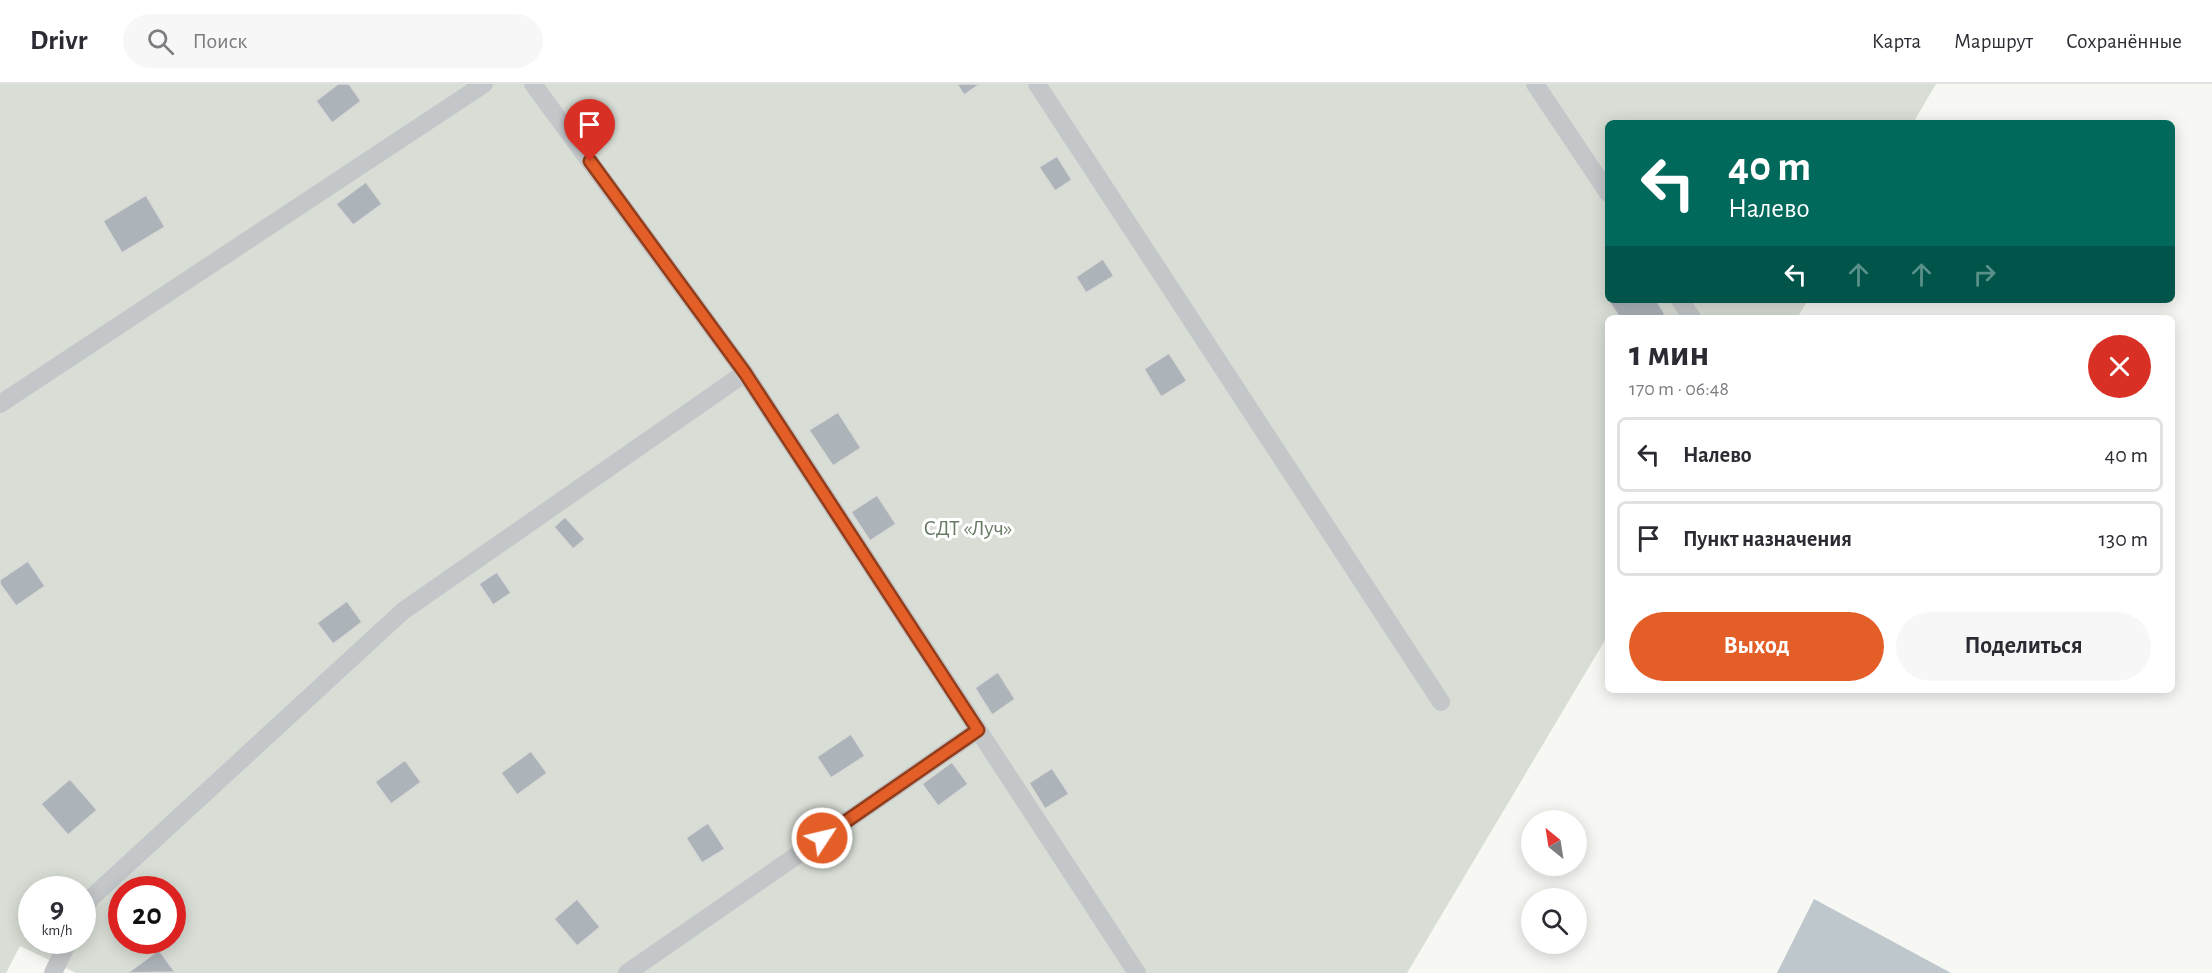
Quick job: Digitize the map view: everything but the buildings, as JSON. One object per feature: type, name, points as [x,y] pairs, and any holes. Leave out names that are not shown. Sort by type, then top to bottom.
[{"type":"lane","points":[[0,404],[484,84]]},
{"type":"lane","points":[[533,84],[745,373],[1137,973]]},
{"type":"lane","points":[[1037,84],[1441,702]]},
{"type":"lane","points":[[1535,84],[1605,189]]},
{"type":"lane","points":[[96,893],[403,611],[745,373]]},
{"type":"lane","points":[[627,973],[978,730]]},
{"type":"lane","points":[[53,973],[62,954]]},
{"type":"green space","name":"СДТ «Луч»","points":[[0,84],[1936,84],[1915,120],[1605,120],[1605,303],[1806,303],[1799,315],[1605,315],[1605,640],[1407,973],[76,973],[37,954],[96,954],[96,876],[18,876],[18,950],[6,973],[0,973]]},
{"type":"shaded area","points":[[1814,899],[1951,973],[1777,973]]},
{"type":"route","points":[[590,161],[745,373],[978,730],[822,838]]}]
